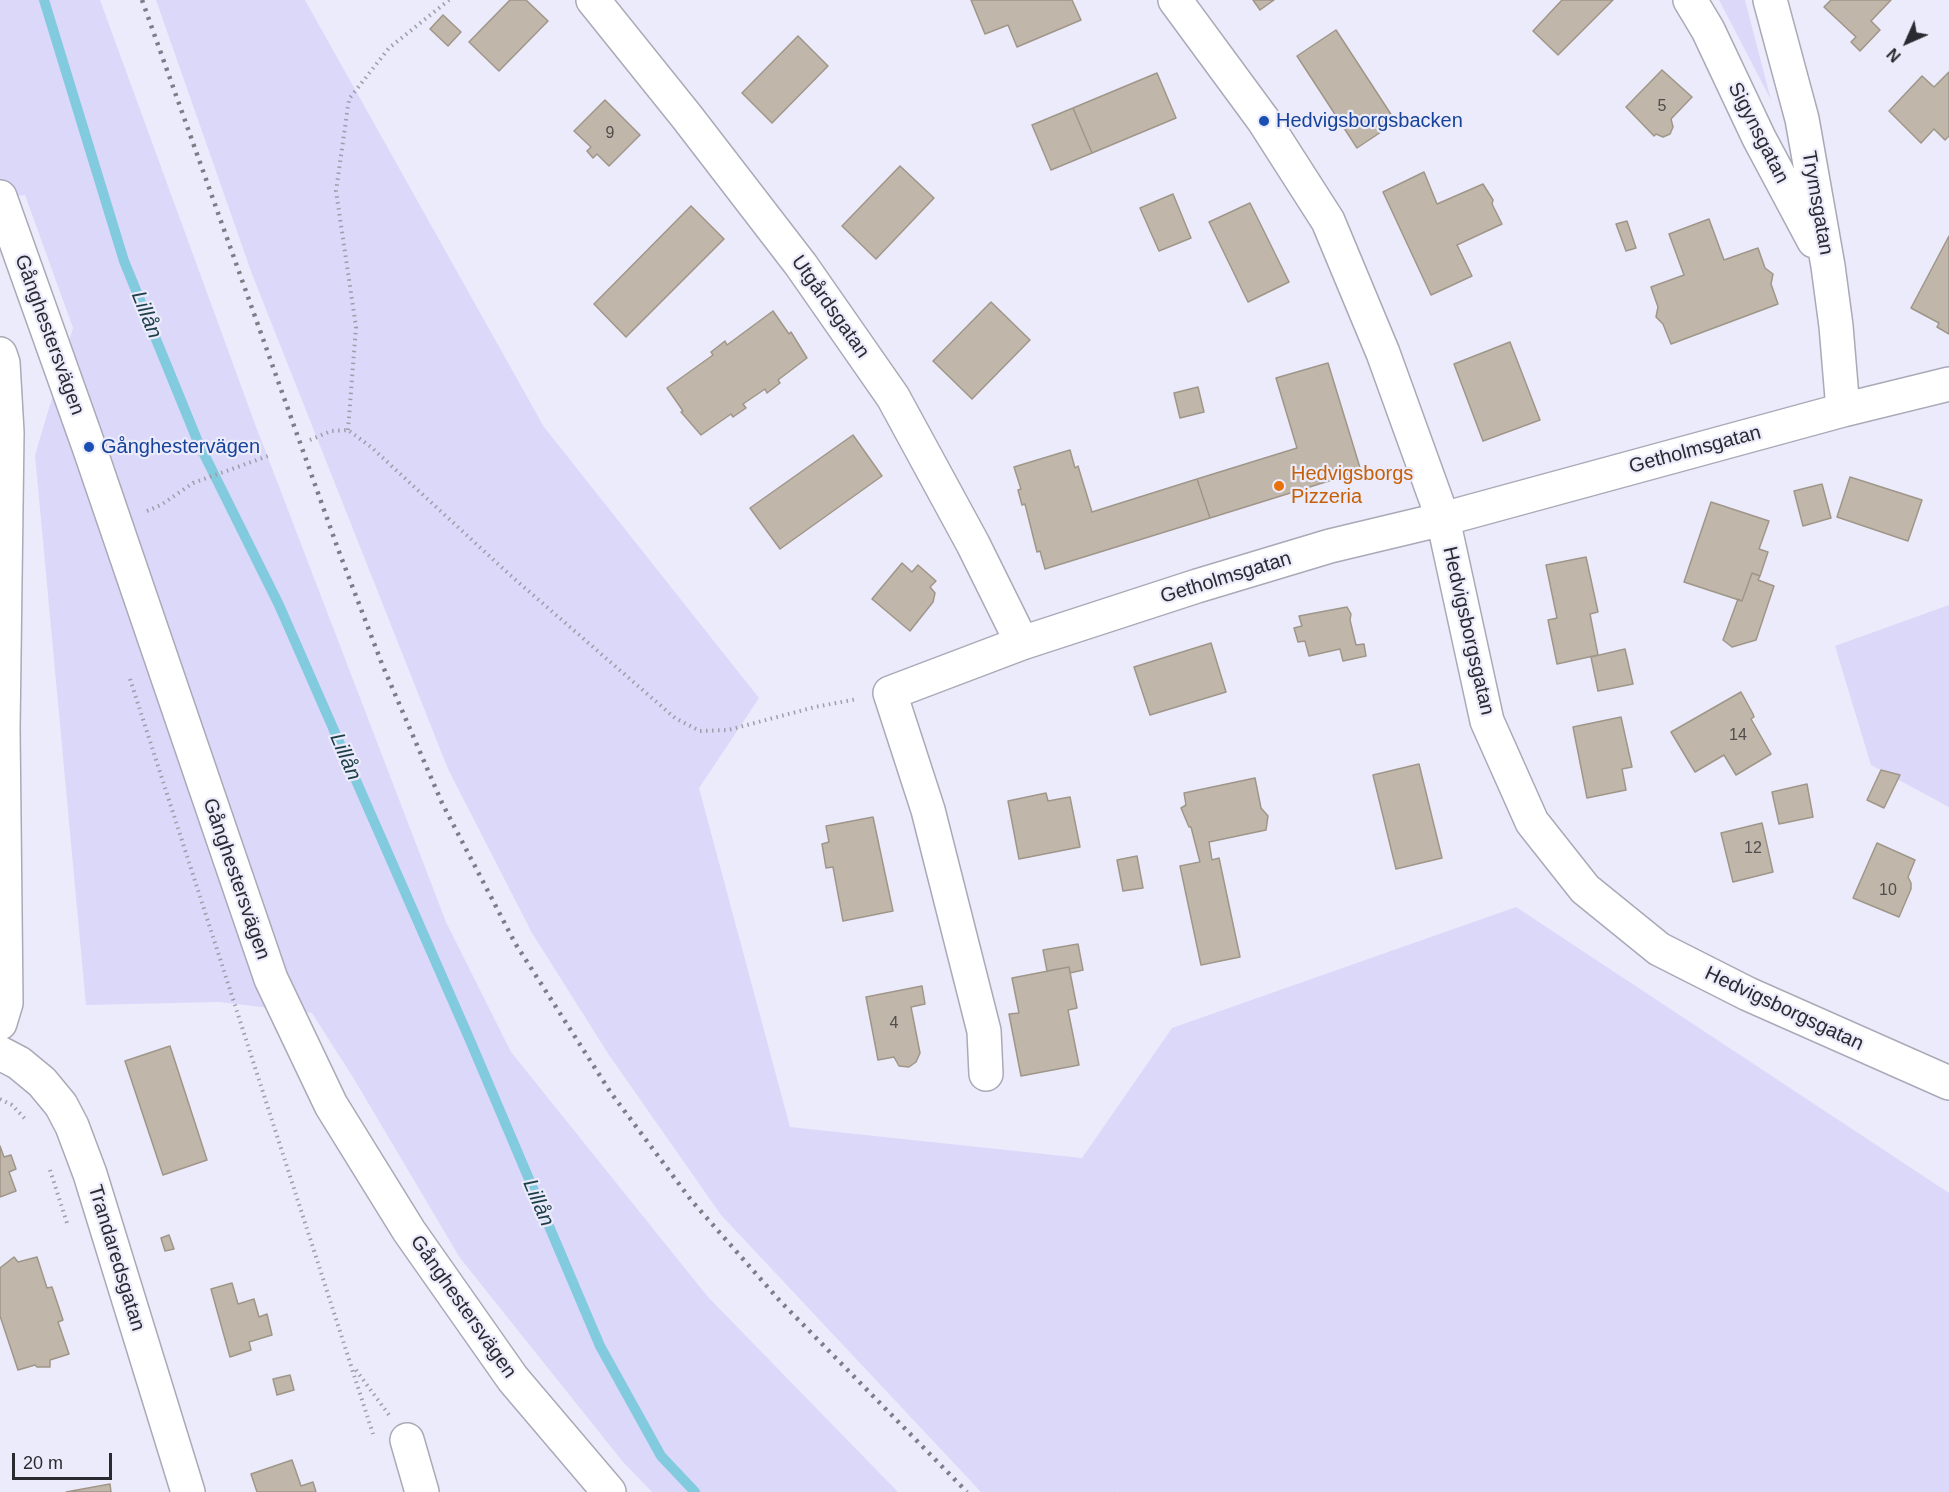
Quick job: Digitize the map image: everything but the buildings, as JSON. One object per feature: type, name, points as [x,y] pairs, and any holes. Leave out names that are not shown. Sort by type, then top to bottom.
[{"type":"street","name":"Utgårdsgatan","points":[[593,0],[801,265],[893,397],[974,544],[1022,643]]},
{"type":"street","name":"Hedvigsborgsgatan","points":[[1175,0],[1264,121],[1328,221],[1383,353],[1443,519],[1487,721],[1532,822],[1585,889],[1659,949],[1748,994],[1949,1083]]},
{"type":"street","name":"Sigynsgatan","points":[[1690,0],[1708,30],[1759,138],[1828,266]]},
{"type":"street","name":"Trymsgatan","points":[[1770,0],[1802,119],[1828,266],[1843,410]]},
{"type":"street","name":"Gånghestersvägen","points":[[0,197],[89,447],[271,980],[332,1105],[409,1231],[513,1379],[609,1492]]},
{"type":"street","points":[[0,354],[3,363],[7,432],[3,729],[6,1003],[0,1023]]},
{"type":"street","name":"Getholmsgatan","points":[[890,693],[1022,643],[1197,585],[1330,546],[1443,519],[1843,410],[1949,384]]},
{"type":"street","points":[[890,693],[931,822],[984,1031],[986,1074]]},
{"type":"street","name":"Trandaredsgatan","points":[[0,1053],[20,1064],[42,1082],[61,1105],[72,1126],[90,1174],[188,1492]]},
{"type":"street","points":[[407,1440],[422,1492]]},
{"type":"path","points":[[348,430],[356,327],[336,191],[349,99],[389,48],[449,0]]},
{"type":"path","points":[[310,440],[331,431],[348,430],[371,447],[510,575],[675,718],[700,730],[728,730],[815,706],[890,693]]},
{"type":"path","points":[[193,483],[268,456]]},
{"type":"path","points":[[126,668],[354,1368],[374,1436]]},
{"type":"path","points":[[0,1099],[12,1105],[33,1129]]},
{"type":"path","points":[[47,1161],[70,1231]]},
{"type":"path","points":[[354,1368],[407,1440]]},
{"type":"shaded area","points":[[0,0],[100,0],[255,424],[446,922],[511,1052],[708,1297],[898,1492],[652,1492],[623,1462],[460,1258],[354,1079],[312,1013],[219,1002],[86,1005],[35,455],[73,328],[25,195],[0,198]]},
{"type":"shaded area","points":[[156,0],[305,0],[544,427],[759,698],[699,788],[790,1127],[1082,1158],[1172,1028],[1516,907],[1949,1193],[1949,1492],[1118,1492],[1118,1490],[1117,1492],[981,1492],[721,1215],[609,1055],[532,933],[448,769],[252,274]]},
{"type":"shaded area","points":[[1719,0],[1745,0],[1771,100],[1743,46]]},
{"type":"shaded area","points":[[1949,605],[1949,807],[1871,765],[1835,646]]},
{"type":"waterway","name":"Lillån","points":[[44,0],[124,261],[198,442],[279,605],[469,1038],[600,1346],[661,1456],[695,1492]]},
{"type":"railway","points":[[142,0],[338,549],[382,664],[442,803],[515,943],[611,1093],[691,1200],[780,1301],[967,1492]]},
{"type":"place","name":"Hedvigsborgsbacken","points":[[1264,121]]},
{"type":"place","name":"Gånghestervägen","points":[[89,447]]},
{"type":"place","name":"Hedvigsborgs Pizzeria","points":[[1279,486]]}]
